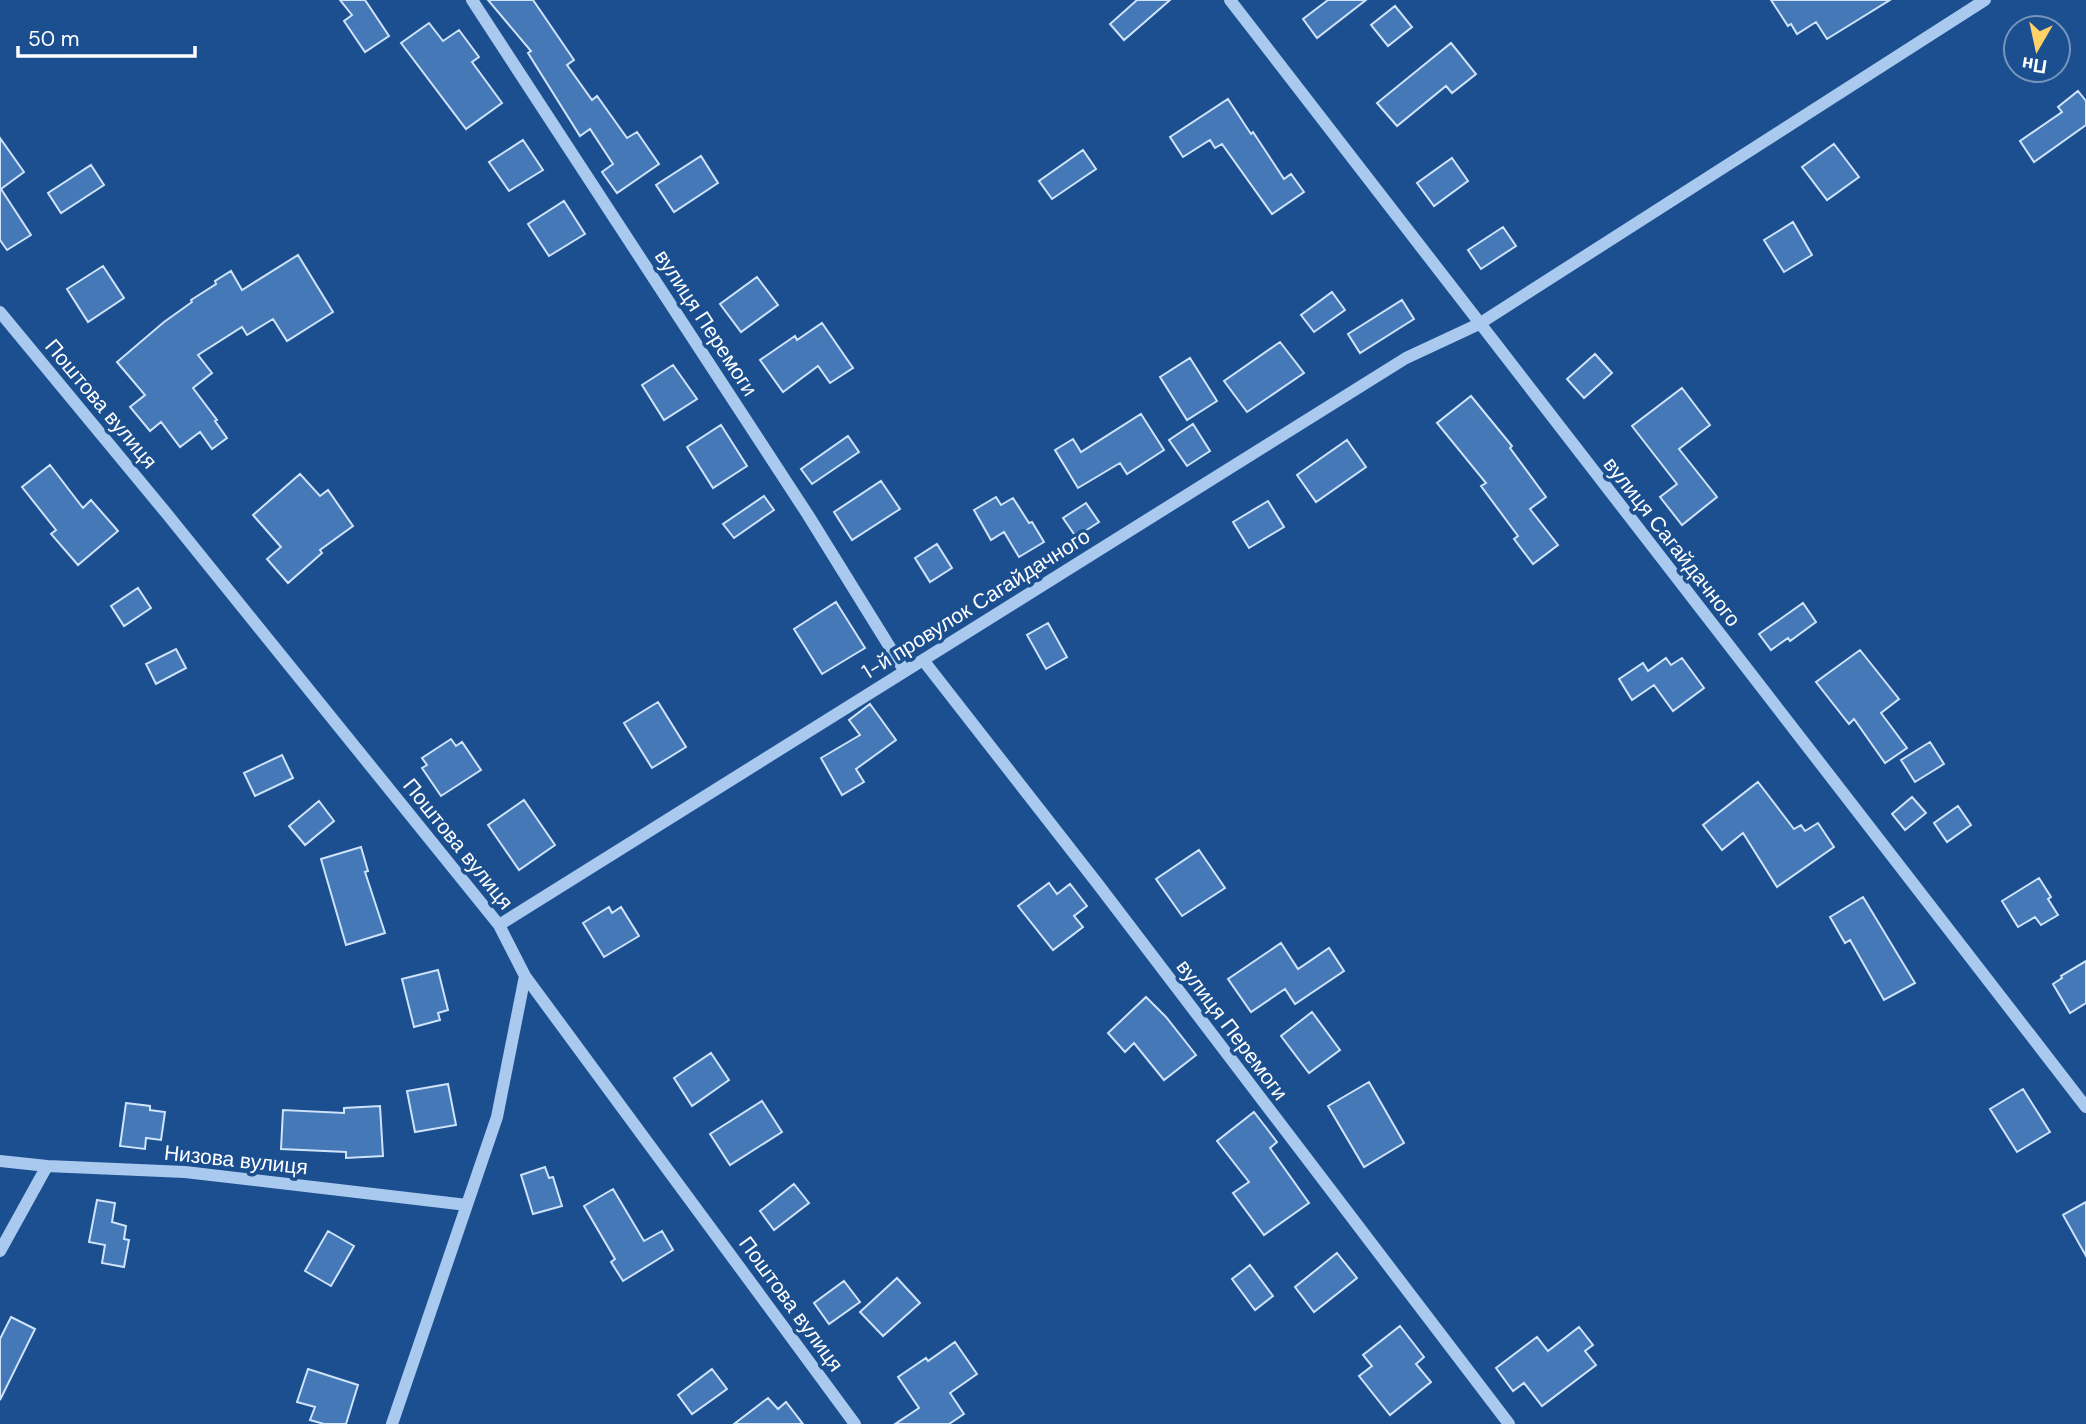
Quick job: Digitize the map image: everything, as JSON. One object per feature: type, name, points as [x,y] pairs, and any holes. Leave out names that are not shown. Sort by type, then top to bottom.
[{"type":"street","name":"вулиця Перемоги","points":[[472,0],[808,515],[904,670]]},
{"type":"street","name":"вулиця Сагайдачного","points":[[1230,0],[2086,1107]]},
{"type":"street","name":"1-й провулок Сагайдачного","points":[[499,925],[1406,358],[1479,324],[1985,0]]},
{"type":"street","name":"Поштова вулиця","points":[[0,312],[499,925],[525,975],[855,1424]]},
{"type":"street","name":"вулиця Перемоги","points":[[923,660],[1509,1424]]},
{"type":"street","points":[[392,1424],[497,1117],[525,975]]},
{"type":"street","name":"Низова вулиця","points":[[0,1161],[47,1166],[186,1172],[467,1205]]},
{"type":"street","points":[[0,1251],[47,1166]]},
{"type":"building","points":[[340,0],[365,0],[389,36],[365,52],[344,21],[352,15]]},
{"type":"building","points":[[488,0],[533,0],[574,60],[567,65],[592,100],[597,96],[627,138],[637,132],[659,164],[617,193],[602,172],[613,164],[590,129],[580,136],[528,53],[531,51]]},
{"type":"building","points":[[1137,0],[1170,0],[1124,40],[1110,24]]},
{"type":"building","points":[[1328,0],[1366,0],[1317,38],[1303,19]]},
{"type":"building","points":[[1771,0],[1890,0],[1827,39],[1816,22],[1797,34],[1791,24],[1788,26]]},
{"type":"building","points":[[1395,6],[1412,27],[1388,46],[1371,25]]},
{"type":"building","points":[[429,23],[443,41],[459,30],[479,57],[472,62],[502,103],[466,129],[401,43]]},
{"type":"building","points":[[1451,43],[1476,74],[1452,93],[1446,86],[1397,126],[1377,103]]},
{"type":"building","points":[[2078,91],[2086,101],[2086,125],[2034,162],[2020,141],[2062,112],[2058,107]]},
{"type":"building","points":[[1228,99],[1284,179],[1291,174],[1304,192],[1272,214],[1222,144],[1215,148],[1210,140],[1183,157],[1170,137]]},
{"type":"building","points":[[0,138],[24,172],[1,189],[31,235],[7,250],[0,240]]},
{"type":"building","points":[[523,140],[543,170],[509,191],[489,162]]},
{"type":"building","points":[[1834,144],[1859,177],[1827,200],[1802,167]]},
{"type":"building","points":[[1083,150],[1096,169],[1052,199],[1039,181]]},
{"type":"building","points":[[701,156],[718,183],[674,212],[656,185]]},
{"type":"building","points":[[1452,158],[1468,181],[1434,206],[1417,183]]},
{"type":"building","points":[[91,165],[104,185],[61,213],[48,193]]},
{"type":"building","points":[[564,201],[585,234],[549,256],[528,224]]},
{"type":"building","points":[[1793,222],[1812,255],[1784,272],[1764,240]]},
{"type":"building","points":[[1503,227],[1516,246],[1481,269],[1468,250]]},
{"type":"building","points":[[298,255],[333,312],[287,341],[273,319],[247,335],[242,327],[198,355],[212,373],[193,388],[227,438],[212,449],[200,432],[180,447],[161,422],[150,431],[130,407],[145,395],[117,362],[192,302],[191,300],[231,271],[242,290]]},
{"type":"building","points":[[103,266],[124,298],[88,322],[67,289]]},
{"type":"building","points":[[757,277],[778,305],[741,332],[720,304]]},
{"type":"building","points":[[1332,292],[1345,310],[1314,332],[1301,315]]},
{"type":"building","points":[[1402,300],[1414,319],[1360,353],[1348,334]]},
{"type":"building","points":[[822,323],[853,368],[830,383],[818,366],[783,392],[760,360],[795,336],[797,340]]},
{"type":"building","points":[[1280,342],[1304,373],[1247,412],[1224,381]]},
{"type":"building","points":[[1595,354],[1612,373],[1584,398],[1567,379]]},
{"type":"building","points":[[1190,358],[1217,401],[1187,420],[1160,377]]},
{"type":"building","points":[[673,365],[697,399],[664,420],[642,385]]},
{"type":"building","points":[[1682,388],[1710,425],[1679,449],[1717,497],[1682,525],[1660,497],[1677,484],[1632,426]]},
{"type":"building","points":[[1471,396],[1512,446],[1510,448],[1546,497],[1530,509],[1558,545],[1533,564],[1514,539],[1518,536],[1481,486],[1486,483],[1437,423]]},
{"type":"building","points":[[1141,414],[1164,450],[1127,474],[1120,463],[1078,488],[1055,450],[1073,439],[1081,452]]},
{"type":"building","points":[[1193,424],[1210,451],[1187,466],[1169,440]]},
{"type":"building","points":[[721,425],[747,466],[713,488],[687,447]]},
{"type":"building","points":[[848,436],[859,452],[812,484],[801,469]]},
{"type":"building","points":[[1347,440],[1366,467],[1316,502],[1297,475]]},
{"type":"building","points":[[50,465],[83,508],[91,500],[118,531],[78,565],[51,534],[56,530],[22,487]]},
{"type":"building","points":[[300,474],[320,496],[328,490],[353,526],[320,550],[322,553],[288,583],[267,559],[281,547],[253,515]]},
{"type":"building","points":[[881,481],[900,509],[852,540],[834,512]]},
{"type":"building","points":[[764,496],[774,510],[734,538],[723,524]]},
{"type":"building","points":[[996,497],[1001,505],[1013,498],[1044,542],[1019,557],[1004,532],[991,540],[974,510]]},
{"type":"building","points":[[1268,501],[1284,527],[1249,548],[1233,522]]},
{"type":"building","points":[[1086,503],[1099,522],[1076,537],[1063,518]]},
{"type":"building","points":[[937,544],[952,568],[930,582],[915,558]]},
{"type":"building","points":[[138,588],[151,608],[124,626],[111,606]]},
{"type":"building","points":[[836,602],[865,648],[822,674],[794,629]]},
{"type":"building","points":[[1803,603],[1816,622],[1790,641],[1788,638],[1771,650],[1759,634]]},
{"type":"building","points":[[1048,623],[1067,657],[1046,669],[1027,635]]},
{"type":"building","points":[[176,649],[186,668],[156,684],[146,664]]},
{"type":"building","points":[[1860,650],[1899,699],[1881,713],[1907,748],[1885,763],[1854,719],[1849,724],[1816,682]]},
{"type":"building","points":[[1666,658],[1671,665],[1682,658],[1704,688],[1673,711],[1654,685],[1632,700],[1619,679],[1643,663],[1648,671]]},
{"type":"building","points":[[658,702],[686,747],[652,768],[624,723]]},
{"type":"building","points":[[870,704],[896,740],[856,769],[864,782],[842,795],[821,758],[860,735],[849,720]]},
{"type":"building","points":[[451,739],[456,746],[462,742],[481,770],[441,796],[422,768],[427,765],[422,758]]},
{"type":"building","points":[[1930,742],[1944,764],[1915,782],[1901,760]]},
{"type":"building","points":[[282,755],[293,778],[255,796],[244,773]]},
{"type":"building","points":[[1758,782],[1794,829],[1801,825],[1805,831],[1818,823],[1834,847],[1777,887],[1743,833],[1722,850],[1703,825]]},
{"type":"building","points":[[1912,797],[1926,813],[1905,830],[1892,814]]},
{"type":"building","points":[[524,800],[555,845],[519,870],[488,825]]},
{"type":"building","points":[[319,801],[334,821],[305,845],[289,826]]},
{"type":"building","points":[[1958,806],[1971,825],[1947,842],[1934,823]]},
{"type":"building","points":[[361,847],[368,871],[365,872],[385,933],[346,945],[321,859]]},
{"type":"building","points":[[1199,850],[1225,888],[1182,916],[1156,879]]},
{"type":"building","points":[[2039,878],[2058,915],[2041,925],[2035,917],[2018,927],[2002,901]]},
{"type":"building","points":[[1049,883],[1057,894],[1070,884],[1087,906],[1074,916],[1083,927],[1053,950],[1018,906]]},
{"type":"building","points":[[1863,897],[1915,983],[1884,1000],[1850,940],[1845,943],[1830,917]]},
{"type":"building","points":[[609,907],[612,913],[621,907],[639,936],[604,957],[583,923]]},
{"type":"building","points":[[1281,943],[1298,969],[1329,948],[1344,971],[1295,1004],[1285,989],[1251,1012],[1228,979]]},
{"type":"building","points":[[2086,961],[2086,1003],[2070,1013],[2053,984]]},
{"type":"building","points":[[438,970],[448,1010],[438,1013],[440,1020],[414,1027],[402,979]]},
{"type":"building","points":[[1146,997],[1196,1055],[1164,1080],[1134,1043],[1125,1052],[1108,1033]]},
{"type":"building","points":[[1312,1012],[1340,1050],[1309,1073],[1281,1036]]},
{"type":"building","points":[[711,1053],[729,1080],[692,1106],[674,1078]]},
{"type":"building","points":[[1369,1082],[1404,1143],[1364,1167],[1328,1106]]},
{"type":"building","points":[[448,1084],[456,1125],[415,1132],[407,1091]]},
{"type":"building","points":[[2023,1089],[2050,1132],[2017,1152],[1990,1109]]},
{"type":"building","points":[[762,1101],[782,1132],[730,1165],[710,1134]]},
{"type":"building","points":[[126,1103],[150,1106],[150,1110],[165,1112],[161,1140],[146,1138],[145,1149],[120,1146]]},
{"type":"building","points":[[380,1106],[383,1156],[346,1158],[346,1152],[281,1149],[283,1110],[344,1113],[344,1108]]},
{"type":"building","points":[[1254,1112],[1277,1142],[1270,1148],[1309,1203],[1264,1235],[1233,1193],[1249,1182],[1217,1141]]},
{"type":"building","points":[[545,1167],[549,1178],[553,1177],[562,1206],[533,1214],[521,1175]]},
{"type":"building","points":[[794,1184],[809,1203],[774,1230],[760,1211]]},
{"type":"building","points":[[613,1189],[644,1241],[662,1231],[673,1250],[623,1281],[611,1262],[615,1259],[584,1206]]},
{"type":"building","points":[[97,1200],[115,1203],[112,1222],[126,1226],[124,1239],[129,1240],[124,1267],[102,1263],[105,1245],[89,1242]]},
{"type":"building","points":[[2086,1202],[2086,1256],[2063,1215]]},
{"type":"building","points":[[328,1231],[354,1246],[331,1286],[305,1271]]},
{"type":"building","points":[[1337,1253],[1357,1278],[1314,1312],[1295,1287]]},
{"type":"building","points":[[1250,1265],[1273,1296],[1255,1310],[1232,1279]]},
{"type":"building","points":[[897,1278],[920,1303],[883,1336],[860,1312]]},
{"type":"building","points":[[844,1281],[860,1302],[829,1324],[814,1303]]},
{"type":"building","points":[[11,1317],[35,1329],[0,1400],[0,1339]]},
{"type":"building","points":[[1400,1326],[1424,1357],[1416,1364],[1431,1382],[1390,1415],[1359,1376],[1372,1366],[1363,1355]]},
{"type":"building","points":[[1579,1327],[1593,1345],[1585,1351],[1596,1365],[1542,1406],[1524,1383],[1513,1391],[1496,1368],[1537,1337],[1548,1351]]},
{"type":"building","points":[[955,1342],[977,1374],[950,1393],[964,1414],[949,1424],[895,1424],[919,1408],[898,1377]]},
{"type":"building","points":[[308,1369],[358,1385],[346,1424],[324,1424],[310,1420],[315,1407],[297,1402]]},
{"type":"building","points":[[712,1369],[727,1389],[692,1414],[678,1395]]},
{"type":"building","points":[[768,1398],[778,1409],[786,1402],[803,1424],[734,1424]]}]
